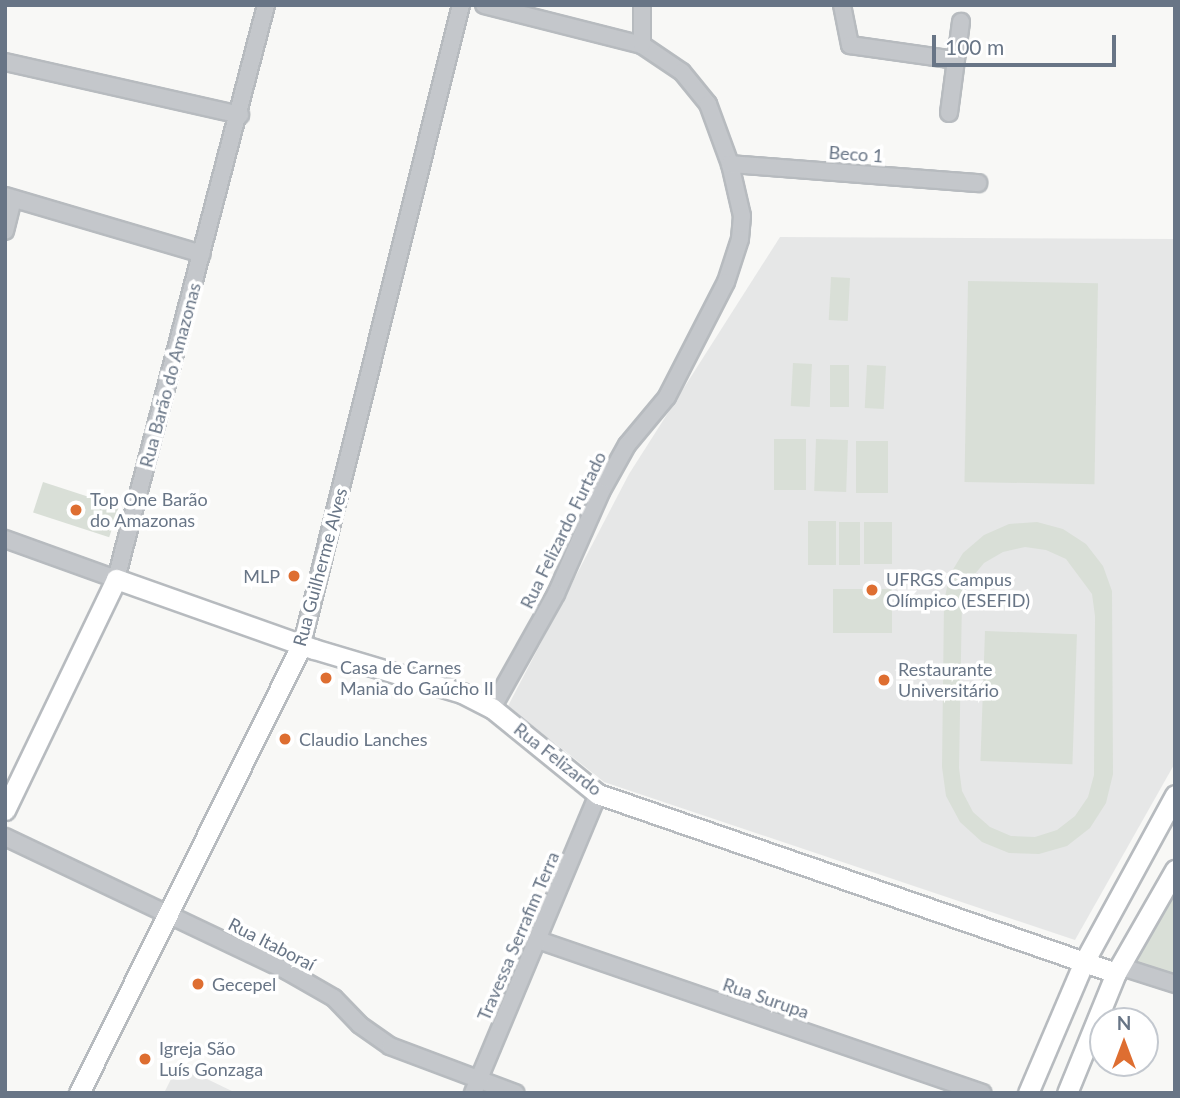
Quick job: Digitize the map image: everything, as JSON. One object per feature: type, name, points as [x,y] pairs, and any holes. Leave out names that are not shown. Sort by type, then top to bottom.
[{"type":"main road","name":"Rua Felizardo","points":[[116,579],[302,644],[439,685],[492,708],[598,794],[1084,962],[1117,970]]},
{"type":"main road","name":"Rua Barão do Amazonas","points":[[5,810],[116,579]]},
{"type":"main road","name":"Rua Guilherme Alves","points":[[79,1093],[302,644]]},
{"type":"main road","points":[[1028,1093],[1084,962],[1175,795]]},
{"type":"main road","points":[[1067,1093],[1117,970],[1175,870]]},
{"type":"street","name":"Rua Barão do Amazonas","points":[[116,579],[240,115],[266,5]]},
{"type":"street","name":"Rua Guilherme Alves","points":[[302,644],[461,5]]},
{"type":"street","name":"Rua Felizardo Furtado","points":[[484,5],[642,46],[682,72],[708,104],[730,164],[742,216],[740,239],[726,282],[667,397],[627,445],[601,492],[556,594],[492,708]]},
{"type":"street","points":[[642,5],[642,46]]},
{"type":"street","points":[[842,5],[844,28],[850,45],[863,50],[955,60]]},
{"type":"street","points":[[949,113],[961,22]]},
{"type":"street","points":[[6,60],[240,115]]},
{"type":"street","name":"Beco 1","points":[[730,164],[978,183]]},
{"type":"street","points":[[5,231],[9,198],[202,254]]},
{"type":"street","name":"Rua Felizardo","points":[[5,538],[116,579]]},
{"type":"street","name":"Travessa Serrafim Terra","points":[[476,1086],[598,794]]},
{"type":"street","name":"Rua Itaboraí","points":[[5,837],[168,914],[334,998],[360,1026],[390,1046],[476,1086],[515,1093]]},
{"type":"street","name":"Rua Surupa","points":[[538,940],[982,1093]]},
{"type":"street","name":"Rua Felizardo","points":[[1117,970],[1175,984]]},
{"type":"shaded area","name":"UFRGS Campus Olímpico (ESEFID)","points":[[780,237],[1175,239],[1175,763],[1075,940],[604,782],[508,706],[629,474]]},
{"type":"shaded area","points":[[831,277],[850,278],[848,321],[829,320]]},
{"type":"shaded area","points":[[968,281],[1098,283],[1094,484],[964,482]]},
{"type":"shaded area","points":[[793,363],[812,364],[810,407],[791,406]]},
{"type":"shaded area","points":[[830,365],[849,365],[849,407],[830,407]]},
{"type":"shaded area","points":[[867,365],[886,366],[884,409],[865,408]]},
{"type":"shaded area","points":[[774,439],[806,439],[806,490],[774,490]]},
{"type":"shaded area","points":[[816,439],[848,440],[846,492],[814,491]]},
{"type":"shaded area","points":[[856,441],[888,441],[888,493],[856,493]]},
{"type":"shaded area","name":"Top One Barão do Amazonas","points":[[43,482],[119,507],[109,537],[33,512]]},
{"type":"shaded area","points":[[808,521],[836,521],[836,565],[808,565]]},
{"type":"shaded area","points":[[839,522],[860,522],[860,565],[839,565]]},
{"type":"shaded area","points":[[864,522],[892,522],[892,564],[864,564]]},
{"type":"shaded area","points":[[1037,522],[1063,529],[1086,544],[1103,566],[1112,591],[1113,774],[1106,803],[1090,828],[1067,846],[1039,854],[1009,853],[982,842],[960,822],[946,796],[942,767],[944,603],[949,576],[963,553],[984,535],[1009,524]],"holes":[[[1025,547],[1046,550],[1066,559],[1092,594],[1095,616],[1094,775],[1088,797],[1075,816],[1057,830],[1035,837],[1011,836],[990,827],[973,812],[962,791],[959,768],[962,600],[970,580],[984,563],[1003,552]]]},
{"type":"shaded area","points":[[833,589],[892,589],[892,633],[833,633]]},
{"type":"shaded area","points":[[985,631],[1077,634],[1072,764],[980,761]]},
{"type":"shaded area","points":[[1175,890],[1175,976],[1130,961]]},
{"type":"shaded area","points":[[178,1065],[236,1093],[164,1093]]},
{"type":"place","name":"Top One Barão do Amazonas","points":[[76,510]]},
{"type":"place","name":"MLP","points":[[294,576]]},
{"type":"place","name":"UFRGS Campus Olímpico (ESEFID)","points":[[872,590]]},
{"type":"place","name":"Casa de Carnes Mania do Gaúcho II","points":[[326,678]]},
{"type":"place","name":"Restaurante Universitário","points":[[884,680]]},
{"type":"place","name":"Claudio Lanches","points":[[285,739]]},
{"type":"place","name":"Gecepel","points":[[198,984]]},
{"type":"place","name":"Igreja São Luís Gonzaga","points":[[145,1059]]}]
